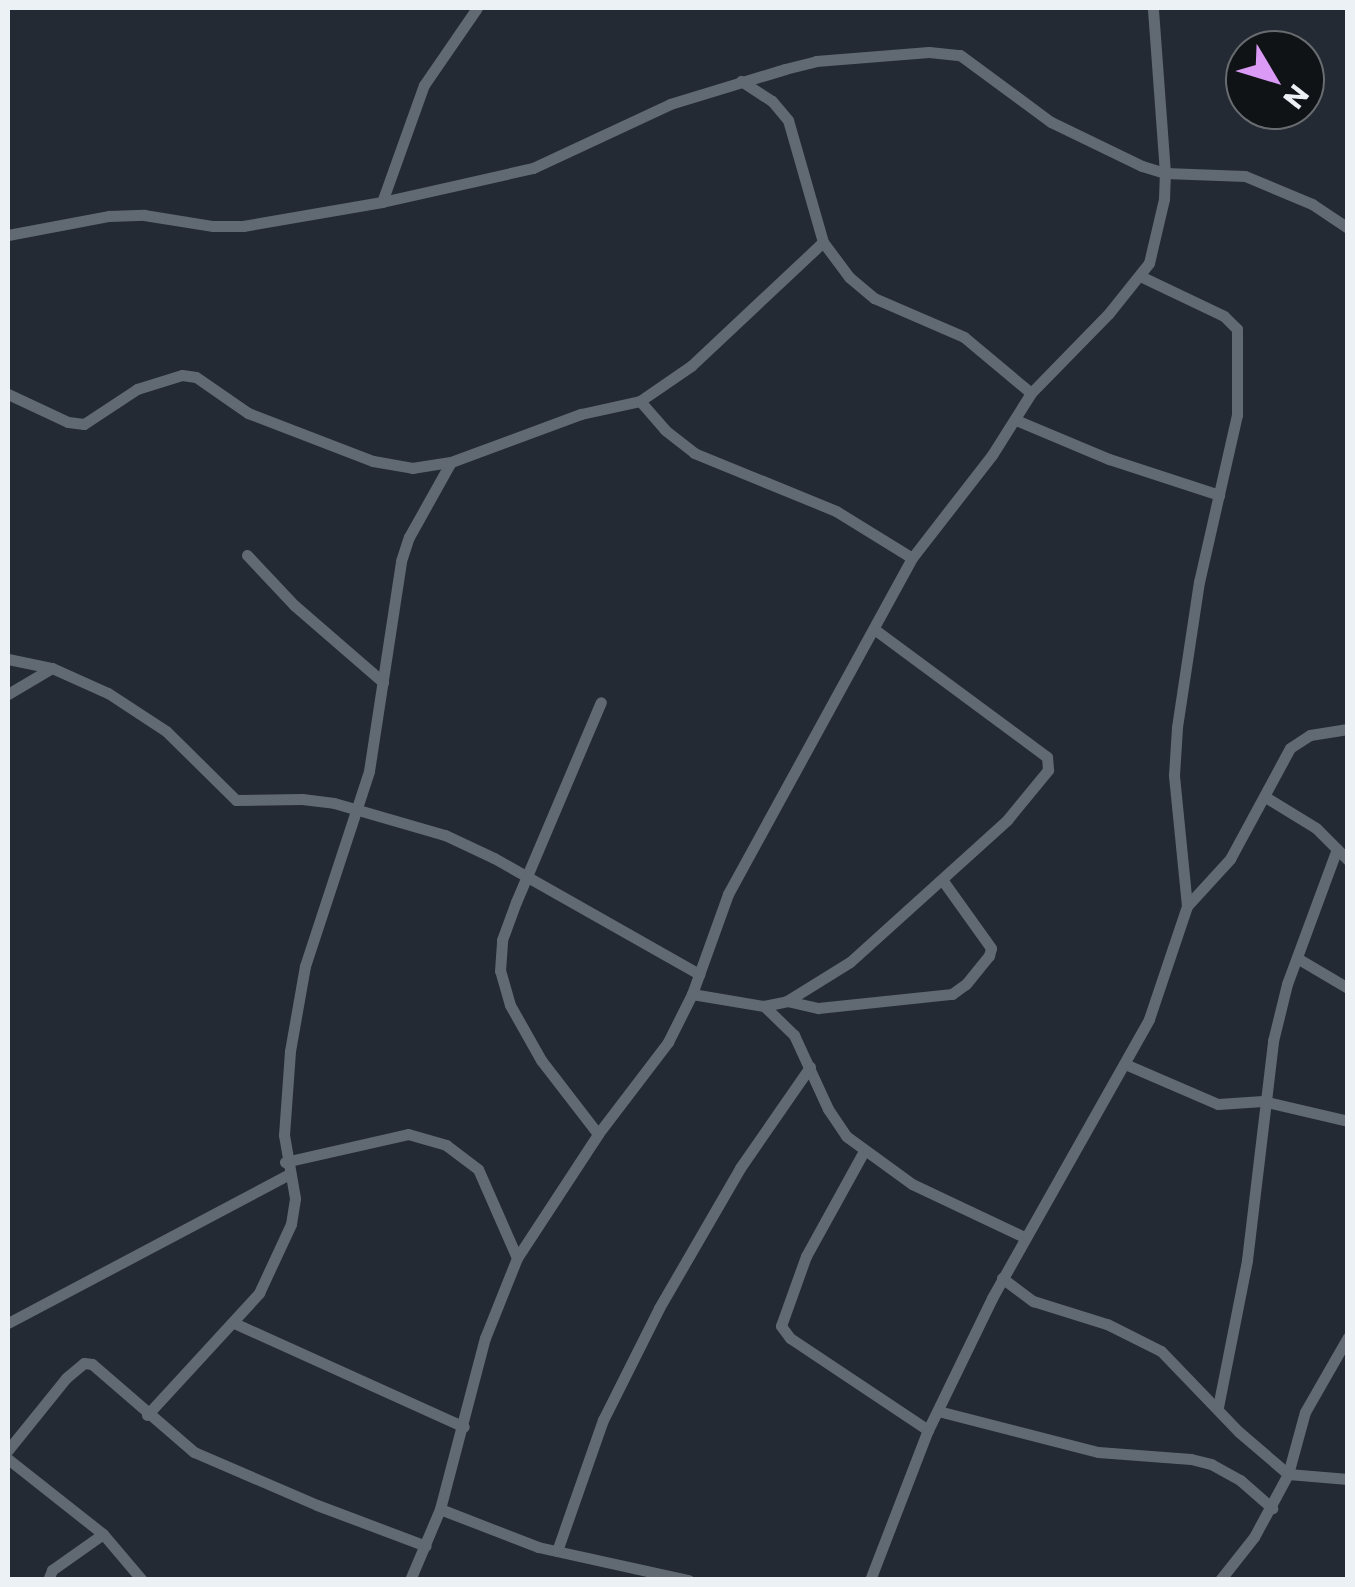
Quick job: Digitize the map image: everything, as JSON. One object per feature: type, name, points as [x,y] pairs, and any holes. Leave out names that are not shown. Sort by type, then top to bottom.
[{"type":"street","points":[[382,202],[424,85],[477,8]]},
{"type":"street","points":[[410,1580],[440,1509],[485,1338],[517,1258],[598,1134],[652,1068],[692,994],[723,906],[746,858],[912,558],[1032,393],[1149,263],[1165,173],[1153,8]]},
{"type":"street","points":[[8,249],[9,235],[109,216],[243,226],[382,202],[532,168],[670,104],[742,81],[816,61],[929,52],[960,55],[1051,122],[1165,173],[1245,176],[1345,221]]},
{"type":"street","points":[[742,81],[772,100],[788,120],[823,242],[848,276],[874,298],[964,337],[1032,393]]},
{"type":"street","points":[[8,394],[68,422],[84,424],[137,389],[182,375],[196,377],[248,413],[373,461],[412,468],[451,462],[581,414],[640,400],[691,366],[823,242]]},
{"type":"street","points":[[870,1580],[928,1430],[1024,1237],[1125,1064],[1169,970],[1187,906],[1174,775],[1177,727],[1199,582],[1237,415],[1237,329],[1224,316],[1140,276]]},
{"type":"street","points":[[640,400],[665,430],[694,453],[836,511],[912,558]]},
{"type":"street","points":[[1016,420],[1108,459],[1220,495]]},
{"type":"street","points":[[147,1415],[259,1294],[279,1258],[295,1198],[287,1169],[290,1051],[302,983],[358,812],[409,537],[451,462]]},
{"type":"street","points":[[247,555],[294,605],[383,682]]},
{"type":"street","points":[[692,994],[764,1006],[787,1001],[850,962],[942,882],[1044,779],[1048,762],[974,700],[874,629]]},
{"type":"street","points":[[8,659],[52,668],[108,692],[148,718],[236,800],[302,799],[444,836],[526,876],[699,974]]},
{"type":"street","points":[[8,694],[52,668]]},
{"type":"street","points":[[598,1134],[541,1060],[510,1005],[500,971],[502,940],[526,876],[601,702]]},
{"type":"street","points":[[1187,906],[1230,858],[1267,798],[1290,748],[1310,736],[1348,730]]},
{"type":"street","points":[[1267,798],[1316,828],[1348,860]]},
{"type":"street","points":[[1218,1407],[1248,1260],[1263,1101],[1279,1014],[1337,848]]},
{"type":"street","points":[[787,1001],[818,1008],[952,994],[966,984],[991,948],[942,882]]},
{"type":"street","points":[[1297,958],[1348,988]]},
{"type":"street","points":[[764,1006],[794,1035],[835,1122],[864,1151],[912,1184],[1024,1237]]},
{"type":"street","points":[[1125,1064],[1218,1104],[1263,1101],[1348,1121]]},
{"type":"street","points":[[557,1551],[602,1420],[659,1308],[740,1168],[810,1068]]},
{"type":"street","points":[[8,1324],[287,1169],[408,1134],[446,1145],[478,1169],[517,1258]]},
{"type":"street","points":[[864,1151],[806,1256],[781,1326],[790,1338],[928,1430]]},
{"type":"street","points":[[1002,1278],[1033,1301],[1108,1324],[1162,1351],[1288,1474],[1348,1478]]},
{"type":"street","points":[[234,1323],[464,1427]]},
{"type":"street","points":[[1220,1580],[1272,1508],[1288,1474],[1305,1412],[1348,1336]]},
{"type":"street","points":[[8,1450],[52,1393],[84,1363],[102,1370],[147,1415],[218,1464],[426,1546]]},
{"type":"street","points":[[938,1411],[1098,1452],[1201,1462],[1240,1480],[1272,1508]]},
{"type":"street","points":[[8,1459],[103,1534],[142,1580]]},
{"type":"street","points":[[440,1509],[557,1551],[688,1580]]},
{"type":"street","points":[[48,1580],[52,1570],[103,1534]]}]
